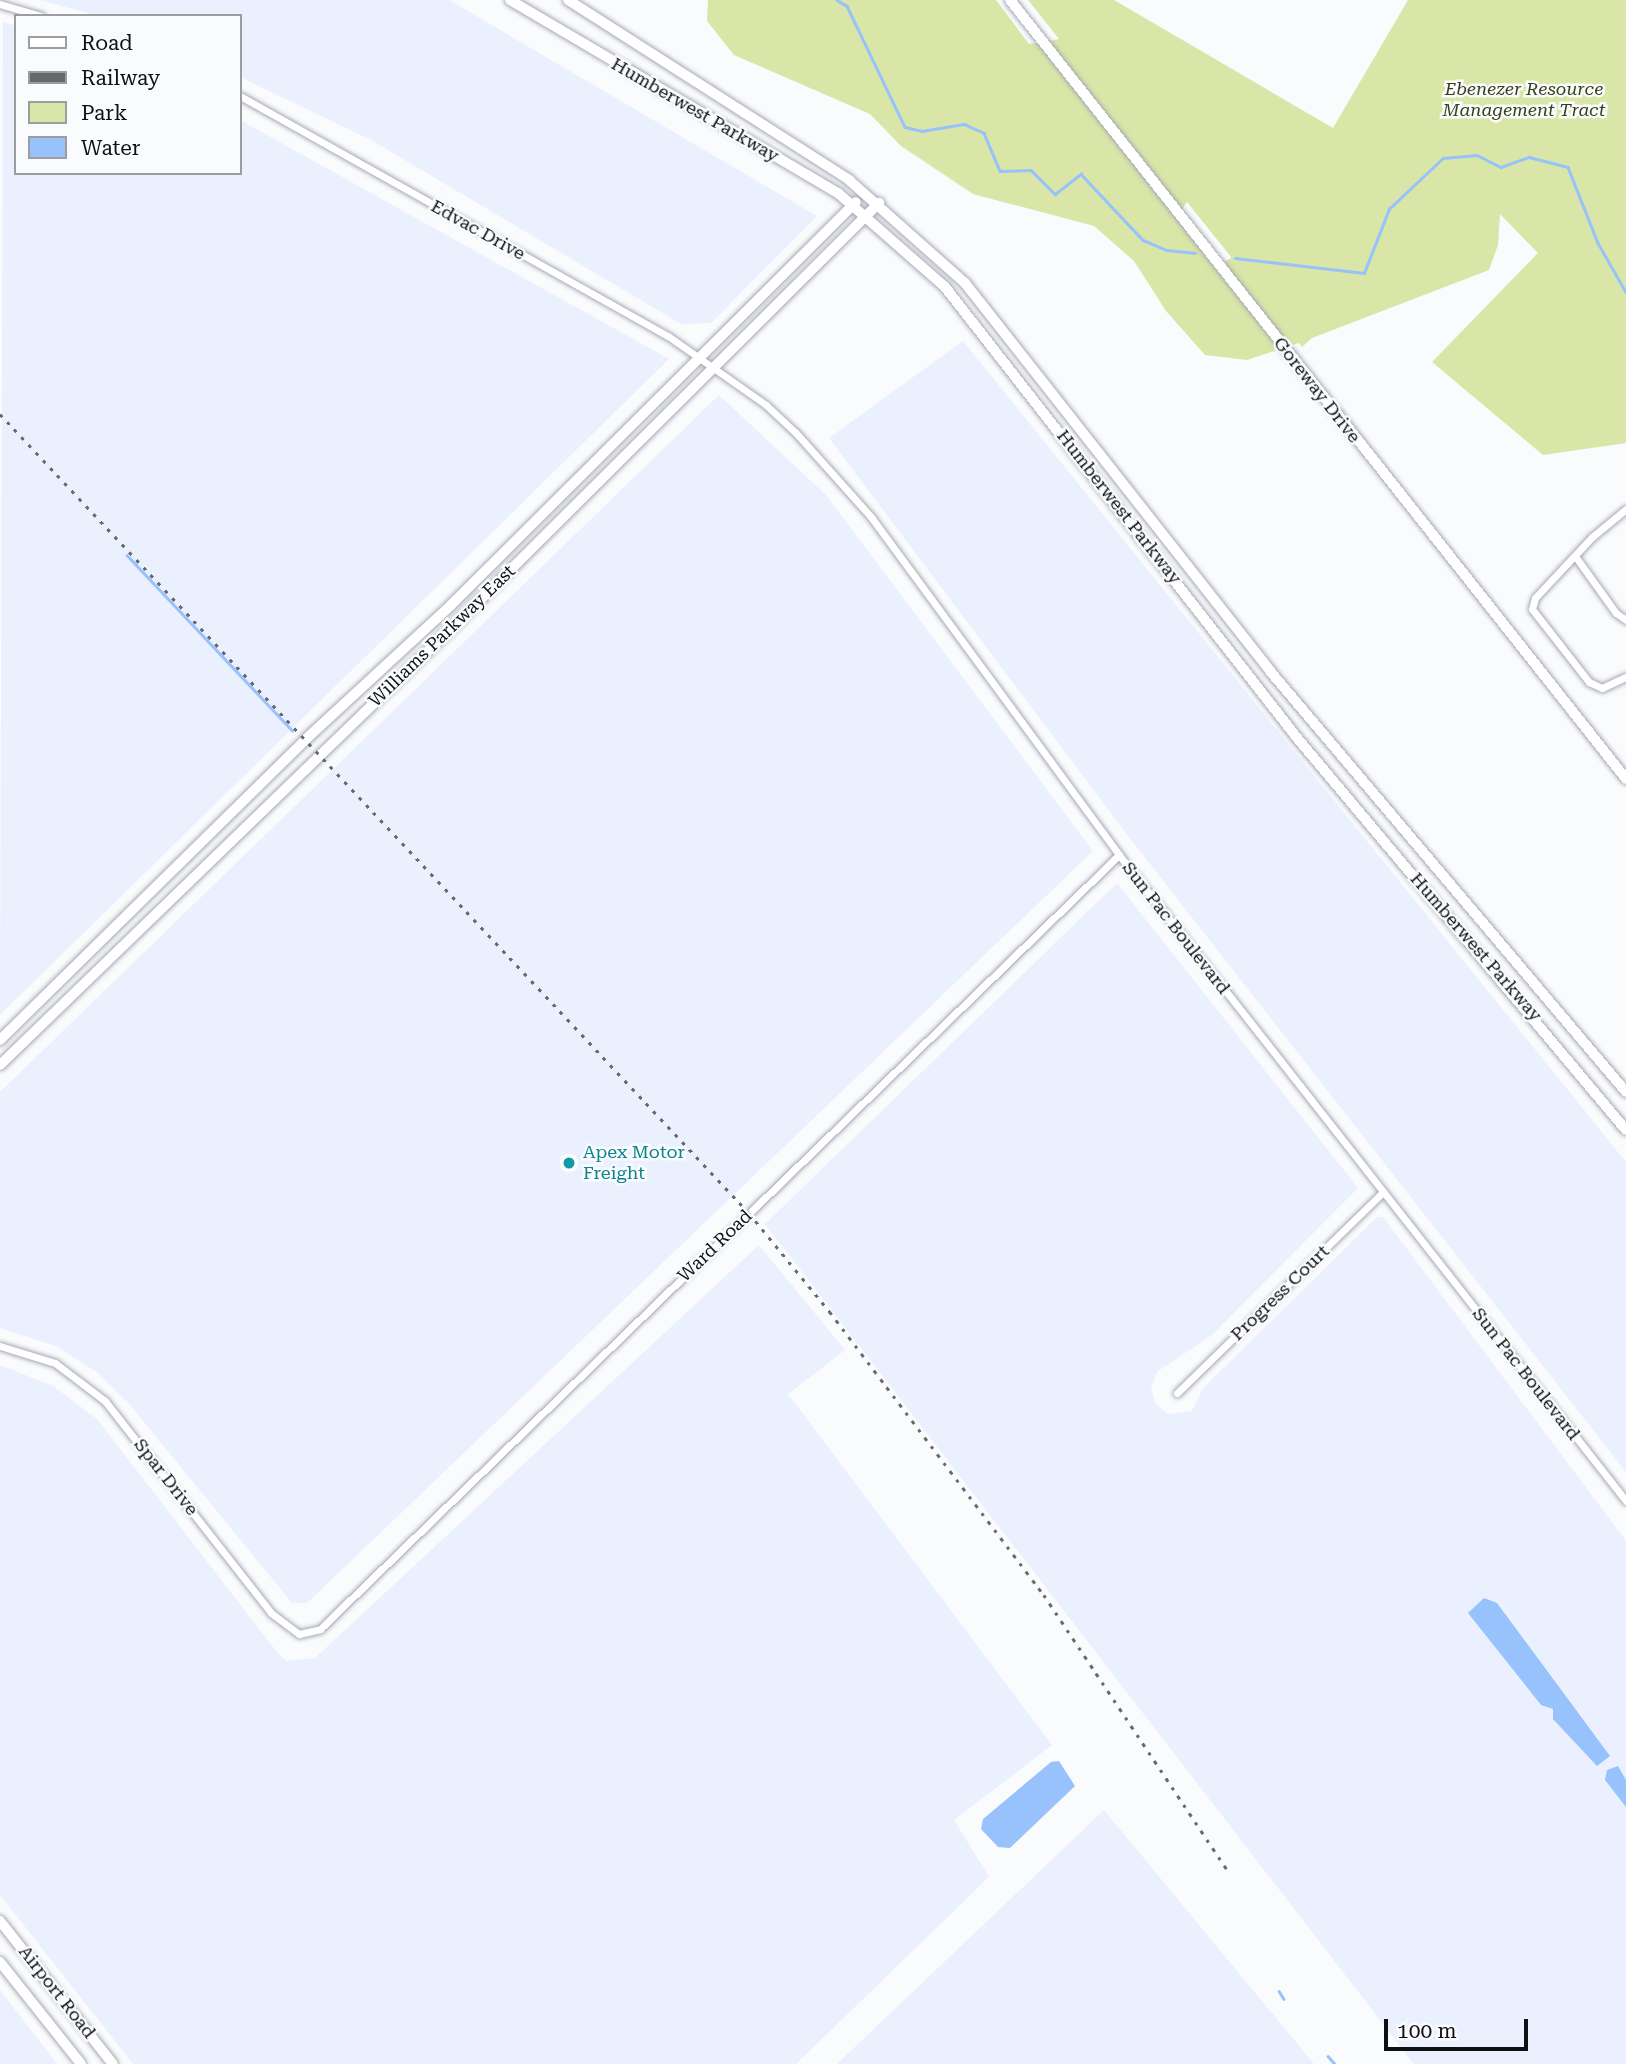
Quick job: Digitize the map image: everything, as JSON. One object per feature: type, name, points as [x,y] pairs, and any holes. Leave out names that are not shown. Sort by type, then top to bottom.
[{"type":"main road","name":"Humberwest Parkway","points":[[510,0],[853,205],[919,262],[971,317],[1298,739],[1626,1130]]},
{"type":"main road","name":"Humberwest Parkway","points":[[568,0],[865,192],[964,283],[1270,671],[1559,1008],[1626,1093]]},
{"type":"main road","name":"Goreway Drive","points":[[1010,0],[1626,778]]},
{"type":"main road","name":"Williams Parkway East","points":[[0,1040],[306,739],[451,605],[865,192]]},
{"type":"main road","name":"Williams Parkway East","points":[[0,1065],[714,369],[879,203]]},
{"type":"main road","name":"Airport Road","points":[[0,1921],[113,2064]]},
{"type":"main road","name":"Airport Road","points":[[0,1962],[81,2064]]},
{"type":"street","points":[[0,4],[34,14]]},
{"type":"street","name":"Edvac Drive","points":[[242,97],[668,336],[714,369]]},
{"type":"street","name":"Sun Pac Boulevard","points":[[714,369],[796,433],[863,508],[1119,855],[1626,1501]]},
{"type":"street","points":[[1626,509],[1535,598],[1532,609],[1588,682],[1602,688],[1626,677]]},
{"type":"street","points":[[1575,556],[1616,613],[1626,620]]},
{"type":"street","name":"Ward Road","points":[[309,1634],[320,1629],[460,1495],[1119,855]]},
{"type":"street","name":"Progress Court","points":[[1177,1393],[1382,1193]]},
{"type":"street","name":"Spar Drive","points":[[0,1346],[55,1363],[105,1401],[271,1613],[287,1628],[309,1634]]},
{"type":"shaded area","points":[[40,0],[449,0],[817,216],[711,323],[681,324],[371,140],[242,78],[242,14],[91,14]]},
{"type":"shaded area","points":[[3,22],[14,25],[14,175],[242,175],[242,121],[669,359],[0,1015]]},
{"type":"shaded area","points":[[963,341],[1626,1162],[1626,1472],[1132,841],[829,438]]},
{"type":"shaded area","points":[[719,395],[826,495],[1093,851],[307,1603],[292,1603],[130,1405],[98,1373],[56,1346],[0,1328],[0,1092]]},
{"type":"shaded area","points":[[1117,883],[1358,1188],[1212,1335],[1158,1371],[1151,1386],[1155,1403],[1168,1414],[1192,1411],[1203,1388],[1377,1217],[1383,1217],[1626,1541],[1626,2064],[1414,2064],[765,1224]]},
{"type":"shaded area","points":[[759,1245],[845,1350],[788,1394],[1052,1745],[954,1820],[989,1877],[796,2064],[133,2064],[0,1895],[0,1365],[53,1386],[97,1419],[273,1647],[286,1661],[315,1658]]},
{"type":"shaded area","points":[[1104,1810],[1314,2064],[837,2064]]},
{"type":"shaded area","points":[[0,1990],[7,1999],[57,2064],[0,2064]]},
{"type":"green space","name":"Ebenezer Resource Management Tract","points":[[708,0],[996,0],[1029,44],[1059,39],[1028,0],[1114,0],[1333,128],[1408,0],[1626,0],[1626,443],[1543,455],[1432,362],[1538,253],[1500,214],[1498,245],[1489,270],[1312,338],[1302,347],[1299,343],[1247,360],[1205,355],[1166,311],[1134,261],[1094,226],[973,194],[901,146],[870,114],[734,55],[707,21]],"holes":[[[1187,202],[1231,257],[1219,265],[1181,211]]]},
{"type":"water","points":[[1484,1598],[1497,1603],[1610,1756],[1597,1766],[1553,1719],[1553,1709],[1541,1705],[1468,1613]]},
{"type":"water","points":[[1059,1761],[1075,1786],[1010,1848],[998,1847],[981,1829],[983,1819],[1051,1762]]},
{"type":"water","points":[[1618,1766],[1626,1780],[1626,1807],[1605,1780],[1607,1770]]},
{"type":"waterway","points":[[837,0],[847,6],[905,127],[922,131],[964,124],[984,133],[1000,171],[1031,170],[1055,194],[1081,174],[1143,240],[1167,250],[1195,253]]},
{"type":"waterway","points":[[1235,258],[1364,273],[1389,209],[1443,158],[1477,155],[1501,167],[1529,157],[1568,167],[1598,243],[1626,292]]},
{"type":"waterway","points":[[127,555],[292,730]]},
{"type":"waterway","points":[[1279,1991],[1284,1999]]},
{"type":"waterway","points":[[1328,2056],[1335,2064]]},
{"type":"railway","points":[[0,414],[749,1213],[830,1312],[1044,1595],[1227,1869]]},
{"type":"place","name":"Apex Motor Freight","points":[[569,1163]]}]
